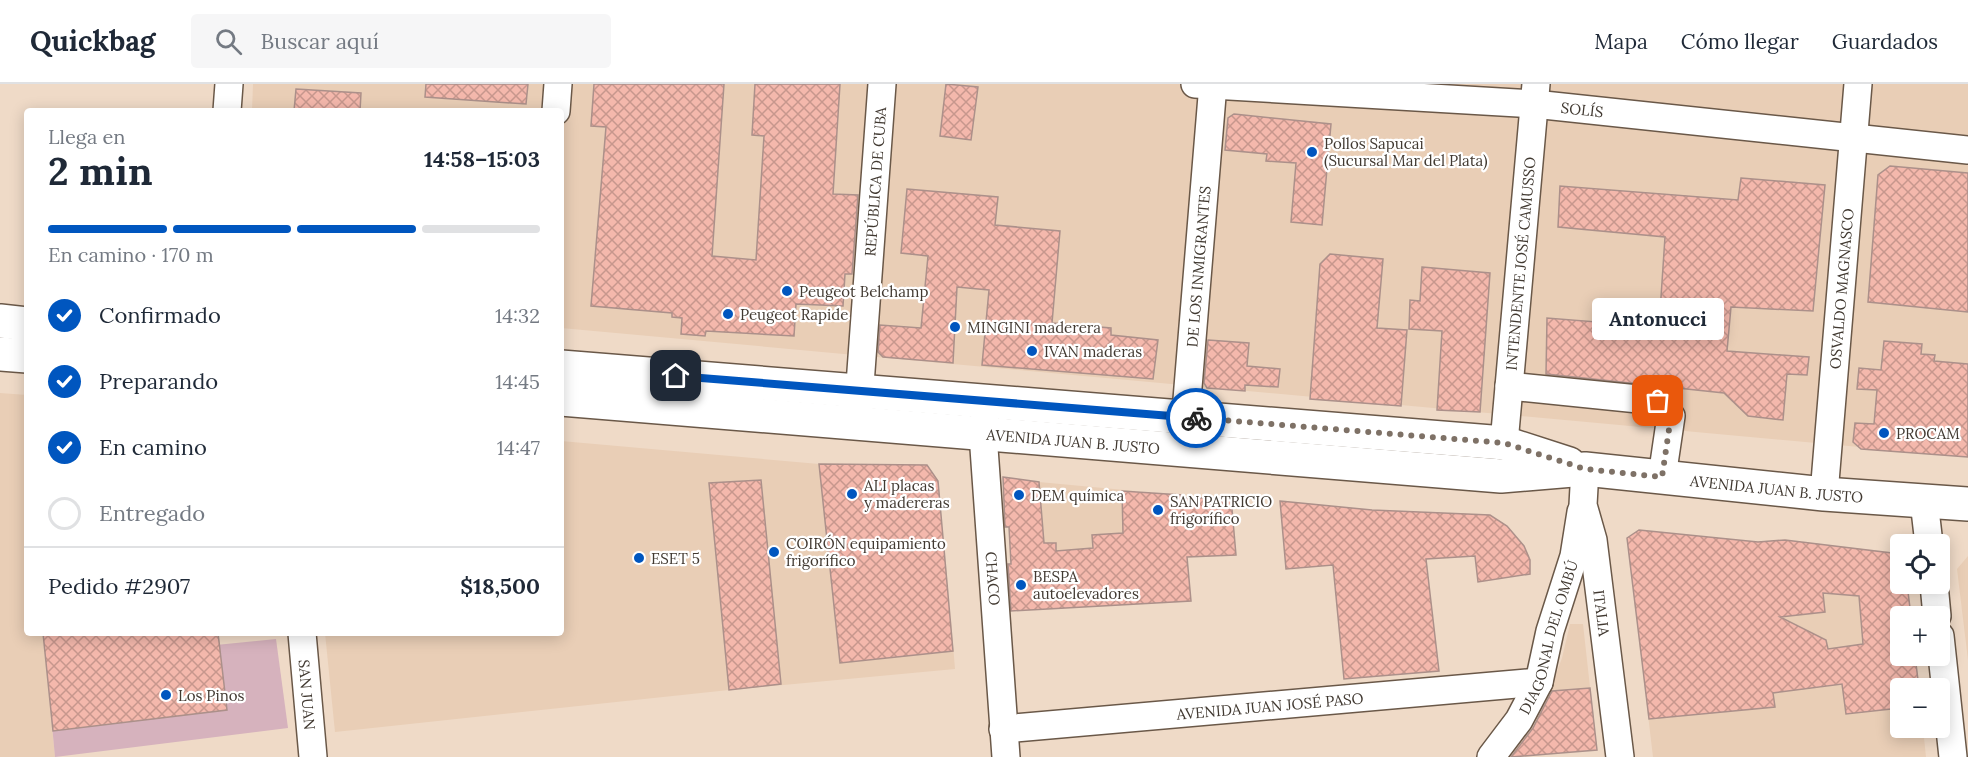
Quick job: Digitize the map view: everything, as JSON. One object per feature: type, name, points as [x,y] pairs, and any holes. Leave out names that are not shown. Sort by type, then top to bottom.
[{"type":"main road","points":[[0,321],[24,324]]},
{"type":"main road","points":[[0,354],[24,356]]},
{"type":"main road","name":"AVENIDA JUAN B. JUSTO","points":[[564,367],[1504,443],[1585,469]]},
{"type":"main road","name":"AVENIDA JUAN B. JUSTO","points":[[564,399],[1501,476],[1585,469],[1824,494],[1968,504]]},
{"type":"street","points":[[227,108],[229,84]]},
{"type":"street","points":[[556,108],[558,84]]},
{"type":"street","name":"REPÚBLICA DE CUBA","points":[[857,423],[882,84]]},
{"type":"street","name":"SOLÍS","points":[[1207,84],[1535,94],[1853,140],[1968,150]]},
{"type":"street","name":"DE LOS INMIGRANTES","points":[[1183,450],[1207,84]]},
{"type":"street","name":"OSVALDO MAGNASCO","points":[[1824,494],[1858,84]]},
{"type":"street","name":"INTENDENTE JOSÉ CAMUSSO","points":[[1504,443],[1535,94]]},
{"type":"street","points":[[1509,386],[1658,401],[1666,407],[1671,416],[1662,477]]},
{"type":"street","name":"CHACO","points":[[986,401],[983,434],[1006,757]]},
{"type":"street","name":"ITALIA","points":[[1585,469],[1583,505],[1593,540],[1620,757]]},
{"type":"street","points":[[1924,501],[1928,534]]},
{"type":"street","name":"DIAGONAL DEL OMBÚ","points":[[1491,757],[1519,720],[1539,682],[1550,631],[1574,556],[1583,505]]},
{"type":"street","name":"SAN JUAN","points":[[302,636],[313,757]]},
{"type":"street","points":[[1943,666],[1953,757]]},
{"type":"street","name":"AVENIDA JUAN JOSÉ PASO","points":[[1003,729],[1539,682]]},
{"type":"shaded area","points":[[253,84],[1968,84],[1968,457],[564,328],[564,108],[252,108]]},
{"type":"shaded area","points":[[0,393],[24,395],[24,636],[43,636],[55,757],[0,757]]},
{"type":"shaded area","points":[[564,441],[819,464],[837,631],[951,621],[955,669],[729,690],[335,732],[325,636],[564,636]]},
{"type":"shaded area","points":[[1039,482],[1135,491],[1143,603],[1004,611],[1001,565],[1045,561]]},
{"type":"shaded area","points":[[1639,530],[1757,542],[1785,540],[1890,552],[1890,594],[1908,594],[1910,606],[1890,606],[1890,666],[1916,666],[1918,678],[1890,678],[1890,738],[1924,738],[1926,757],[1653,757],[1627,538]]},
{"type":"shaded area","points":[[1968,556],[1968,660],[1957,569]]},
{"type":"shaded area","points":[[1570,624],[1583,624],[1597,750],[1508,757],[1548,696],[1562,658]]},
{"type":"shaded area","name":"Los Pinos","points":[[276,639],[288,728],[55,757],[46,662]]},
{"type":"building","points":[[426,84],[528,84],[526,104],[425,97]]},
{"type":"building","points":[[594,84],[724,84],[712,256],[756,260],[764,136],[752,135],[755,84],[840,84],[833,194],[858,195],[852,274],[845,274],[843,306],[796,304],[794,336],[706,331],[705,336],[681,334],[682,318],[672,317],[672,313],[591,306],[606,127],[591,126]]},
{"type":"building","points":[[946,84],[978,87],[971,140],[940,136]]},
{"type":"building","points":[[296,89],[361,93],[360,108],[294,108]]},
{"type":"building","points":[[1234,114],[1331,124],[1322,225],[1291,222],[1296,163],[1266,161],[1267,154],[1225,150],[1228,118]]},
{"type":"building","points":[[1890,166],[1968,173],[1968,312],[1868,302],[1878,175]]},
{"type":"building","points":[[1741,178],[1825,185],[1813,311],[1731,307],[1727,351],[1809,357],[1807,375],[1787,374],[1783,420],[1748,416],[1724,393],[1546,374],[1547,318],[1659,327],[1665,237],[1558,227],[1560,186],[1738,200]]},
{"type":"building","points":[[907,189],[998,197],[995,225],[1060,231],[1052,323],[1111,328],[1111,335],[1158,340],[1153,379],[982,365],[989,290],[957,287],[953,363],[883,357],[878,352],[880,325],[921,328],[928,256],[901,253]]},
{"type":"building","points":[[1330,254],[1383,259],[1377,328],[1407,330],[1401,406],[1310,399],[1320,264]]},
{"type":"building","points":[[1422,267],[1490,273],[1480,412],[1437,410],[1442,331],[1409,329],[1410,300],[1420,301]]},
{"type":"building","points":[[1208,340],[1249,343],[1247,366],[1280,369],[1278,387],[1245,385],[1245,391],[1207,388],[1204,383]]},
{"type":"building","points":[[1884,341],[1922,344],[1921,354],[1935,355],[1934,361],[1968,364],[1968,457],[1861,449],[1853,442],[1855,423],[1874,424],[1877,390],[1857,389],[1859,368],[1881,370]]},
{"type":"building","points":[[819,464],[927,465],[938,481],[953,651],[840,663]]},
{"type":"building","points":[[1003,477],[1039,482],[1044,543],[1056,543],[1056,551],[1093,548],[1092,535],[1123,533],[1122,491],[1182,495],[1182,498],[1231,498],[1236,555],[1187,557],[1191,601],[1011,611],[1008,564],[1011,564],[1009,527],[1005,527]]},
{"type":"building","points":[[761,480],[781,684],[729,690],[709,483]]},
{"type":"building","points":[[1280,501],[1372,510],[1490,515],[1507,526],[1524,546],[1530,560],[1530,574],[1478,582],[1475,556],[1426,559],[1439,671],[1344,679],[1333,565],[1286,569]]},
{"type":"building","points":[[1639,530],[1758,542],[1785,540],[1890,553],[1890,594],[1908,594],[1910,606],[1890,606],[1890,666],[1916,666],[1918,678],[1890,678],[1890,709],[1846,714],[1842,684],[1773,693],[1775,707],[1649,719],[1627,538]],"holes":[[[1823,593],[1859,596],[1863,644],[1828,649],[1826,640],[1780,617],[1825,612]]]},
{"type":"building","points":[[43,636],[218,636],[227,710],[53,731]]},
{"type":"building","points":[[1590,688],[1597,750],[1511,757],[1533,728],[1552,691]]},
{"type":"way so far","points":[[1196,418],[1504,443],[1585,469],[1662,477],[1671,416],[1666,407],[1658,401]]},
{"type":"place","name":"Pollos Sapucai (Sucursal Mar del Plata)","points":[[1312,152]]},
{"type":"place","name":"Peugeot Belchamp","points":[[787,291]]},
{"type":"place","name":"Peugeot Rapide","points":[[728,314]]},
{"type":"place","name":"MINGINI maderera","points":[[955,327]]},
{"type":"place","name":"IVAN maderas","points":[[1032,351]]},
{"type":"place","name":"Antonucci","points":[[1658,401]]},
{"type":"place","name":"PROCAM","points":[[1884,433]]},
{"type":"place","name":"ALI placas y madereras","points":[[852,494]]},
{"type":"place","name":"DEM química","points":[[1019,495]]},
{"type":"place","name":"SAN PATRICIO frigorífico","points":[[1158,510]]},
{"type":"place","name":"COIRÓN equipamiento frigorífico","points":[[774,552]]},
{"type":"place","name":"ESET 5","points":[[639,558]]},
{"type":"place","name":"BESPA autoelevadores","points":[[1021,585]]},
{"type":"place","name":"Los Pinos","points":[[166,695]]},
{"type":"route","points":[[676,376],[1196,418]]}]
